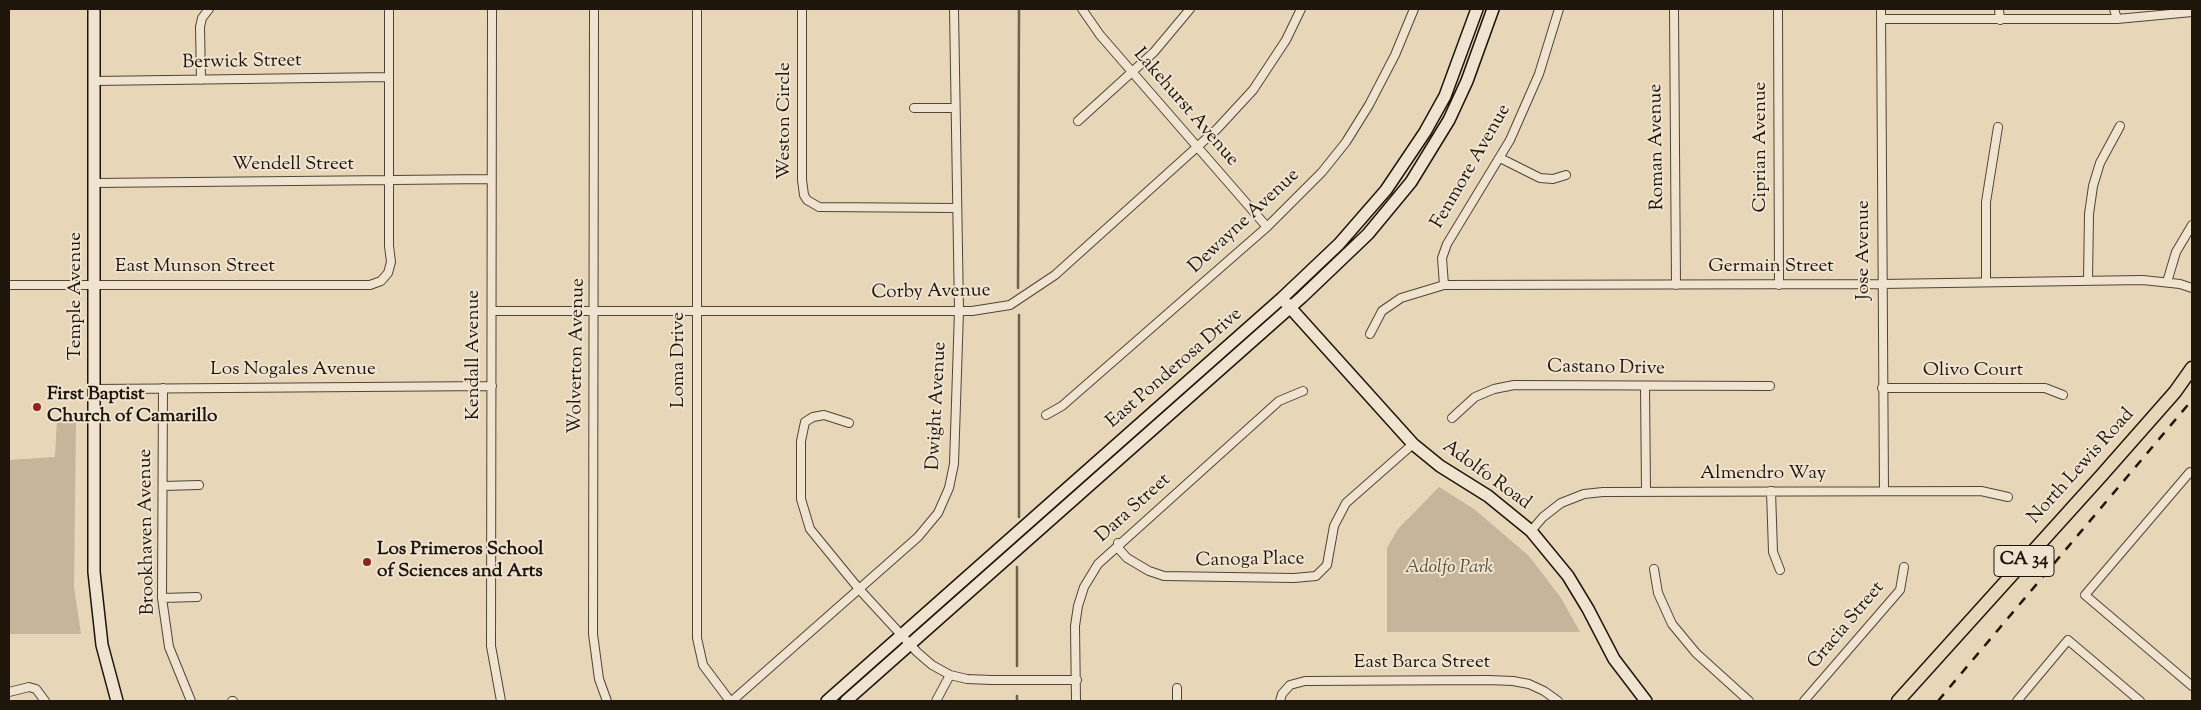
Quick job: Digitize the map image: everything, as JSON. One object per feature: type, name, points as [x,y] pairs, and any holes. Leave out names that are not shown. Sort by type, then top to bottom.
[{"type":"main road","name":"Temple Avenue","points":[[94,9],[96,596],[104,654],[117,701]]},
{"type":"main road","name":"East Ponderosa Drive","points":[[827,701],[1282,298],[1339,244],[1386,190],[1425,132],[1445,96],[1477,9]]},
{"type":"main road","name":"East Ponderosa Drive","points":[[846,701],[1290,308],[1368,234],[1411,182],[1458,102],[1493,9]]},
{"type":"main road","name":"Adolfo Road","points":[[1282,298],[1413,444],[1440,466],[1494,501],[1531,531],[1574,584],[1614,659],[1646,701]]},
{"type":"main road","name":"North Lewis Road","points":[[1898,701],[2101,476],[2175,392],[2192,368]]},
{"type":"street","points":[[201,80],[200,26],[202,18],[209,9]]},
{"type":"street","points":[[388,9],[389,182]]},
{"type":"street","name":"Kendall Avenue","points":[[492,9],[491,646],[501,701]]},
{"type":"street","name":"Wolverton Avenue","points":[[594,9],[593,634],[599,679],[607,701]]},
{"type":"street","name":"Loma Drive","points":[[697,9],[697,638],[704,666],[731,701]]},
{"type":"street","name":"Weston Circle","points":[[802,9],[802,180],[804,195],[807,200],[819,207],[957,208]]},
{"type":"street","name":"Dwight Avenue","points":[[731,701],[928,526],[938,513],[949,488],[954,464],[959,311],[954,108],[954,9]]},
{"type":"street","name":"Lakehurst Avenue","points":[[1082,9],[1100,35],[1131,72],[1267,227]]},
{"type":"street","points":[[1078,121],[1170,35],[1190,9]]},
{"type":"street","name":"Corby Avenue","points":[[492,311],[959,311],[991,309],[1010,305],[1042,286],[1198,147],[1253,90],[1286,40],[1301,9]]},
{"type":"street","name":"Dewayne Avenue","points":[[1046,415],[1062,406],[1267,227],[1322,172],[1354,130],[1395,55],[1414,9]]},
{"type":"street","name":"Fenmore Avenue","points":[[1444,285],[1442,258],[1447,244],[1500,158],[1539,74],[1559,9]]},
{"type":"street","name":"Roman Avenue","points":[[1674,9],[1676,285]]},
{"type":"street","name":"Ciprian Avenue","points":[[1778,9],[1779,285]]},
{"type":"street","name":"Jose Avenue","points":[[1881,9],[1881,284],[1884,491]]},
{"type":"street","points":[[2000,9],[2000,20]]},
{"type":"street","points":[[2114,9],[2117,19]]},
{"type":"street","points":[[1881,19],[2117,19],[2192,12]]},
{"type":"street","name":"Berwick Street","points":[[94,81],[389,78]]},
{"type":"street","points":[[914,108],[954,108]]},
{"type":"street","points":[[2088,281],[2089,214],[2093,186],[2100,163],[2120,126]]},
{"type":"street","points":[[1986,281],[1986,202],[1998,127]]},
{"type":"street","points":[[1500,158],[1540,178],[1553,179],[1566,175]]},
{"type":"street","name":"Wendell Street","points":[[94,183],[389,182],[491,179]]},
{"type":"street","name":"East Munson Street","points":[[9,286],[370,285],[381,281],[388,272],[391,262],[389,182]]},
{"type":"street","points":[[2167,282],[2176,252],[2192,224]]},
{"type":"street","name":"Germain Street","points":[[1370,334],[1382,311],[1421,291],[1444,285],[1779,285],[2143,280],[2167,282],[2192,288]]},
{"type":"street","name":"Castano Drive","points":[[1452,418],[1475,397],[1504,386],[1525,384],[1770,386]]},
{"type":"street","name":"Los Nogales Avenue","points":[[94,388],[492,386]]},
{"type":"street","points":[[1644,386],[1646,492]]},
{"type":"street","name":"Brookhaven Avenue","points":[[162,388],[162,598],[169,647],[191,701]]},
{"type":"street","name":"Olivo Court","points":[[1882,388],[2045,388],[2062,395]]},
{"type":"street","name":"Dara Street","points":[[1076,701],[1075,626],[1078,606],[1090,576],[1118,543],[1279,401],[1303,391]]},
{"type":"street","points":[[848,424],[824,415],[813,417],[805,422],[801,441],[800,499],[810,529],[859,588],[910,644],[932,665],[950,675],[967,679],[992,680],[1077,680]]},
{"type":"street","name":"Canoga Place","points":[[1118,543],[1119,550],[1132,562],[1164,576],[1294,578],[1316,576],[1327,565],[1334,526],[1346,503],[1413,444]]},
{"type":"street","points":[[2192,474],[2190,472],[2085,595],[2192,686]]},
{"type":"street","points":[[163,486],[199,485]]},
{"type":"street","name":"Almendro Way","points":[[1531,531],[1553,509],[1576,497],[1602,492],[1982,490],[2008,497]]},
{"type":"street","points":[[1771,491],[1773,552],[1780,570]]},
{"type":"street","name":"Gracia Street","points":[[1804,701],[1900,590],[1904,567]]},
{"type":"street","points":[[1654,569],[1658,593],[1672,624],[1696,653],[1749,701]]},
{"type":"street","points":[[162,598],[197,596]]},
{"type":"street","points":[[2016,701],[2068,640],[2140,701]]},
{"type":"street","points":[[936,701],[950,675]]},
{"type":"street","name":"East Barca Street","points":[[1280,701],[1284,691],[1290,685],[1305,680],[1513,681],[1537,687],[1558,701]]},
{"type":"street","points":[[9,692],[29,687],[36,689],[45,701]]},
{"type":"street","points":[[1177,688],[1177,701]]},
{"type":"green space","points":[[57,419],[76,420],[74,587],[81,634],[9,634],[9,460],[55,457]]},
{"type":"green space","name":"Adolfo Park","points":[[1439,487],[1474,509],[1529,556],[1561,598],[1580,632],[1387,632],[1387,548],[1398,529]]},
{"type":"waterway","points":[[1018,288],[1019,9]]},
{"type":"waterway","points":[[1019,315],[1019,517]]},
{"type":"waterway","points":[[1017,567],[1017,666]]},
{"type":"waterway","points":[[1017,696],[1017,701]]},
{"type":"railway","points":[[1938,701],[2192,400]]},
{"type":"place","name":"First Baptist Church of Camarillo","points":[[37,407]]},
{"type":"place","name":"Los Primeros School of Sciences and Arts","points":[[367,562]]}]
